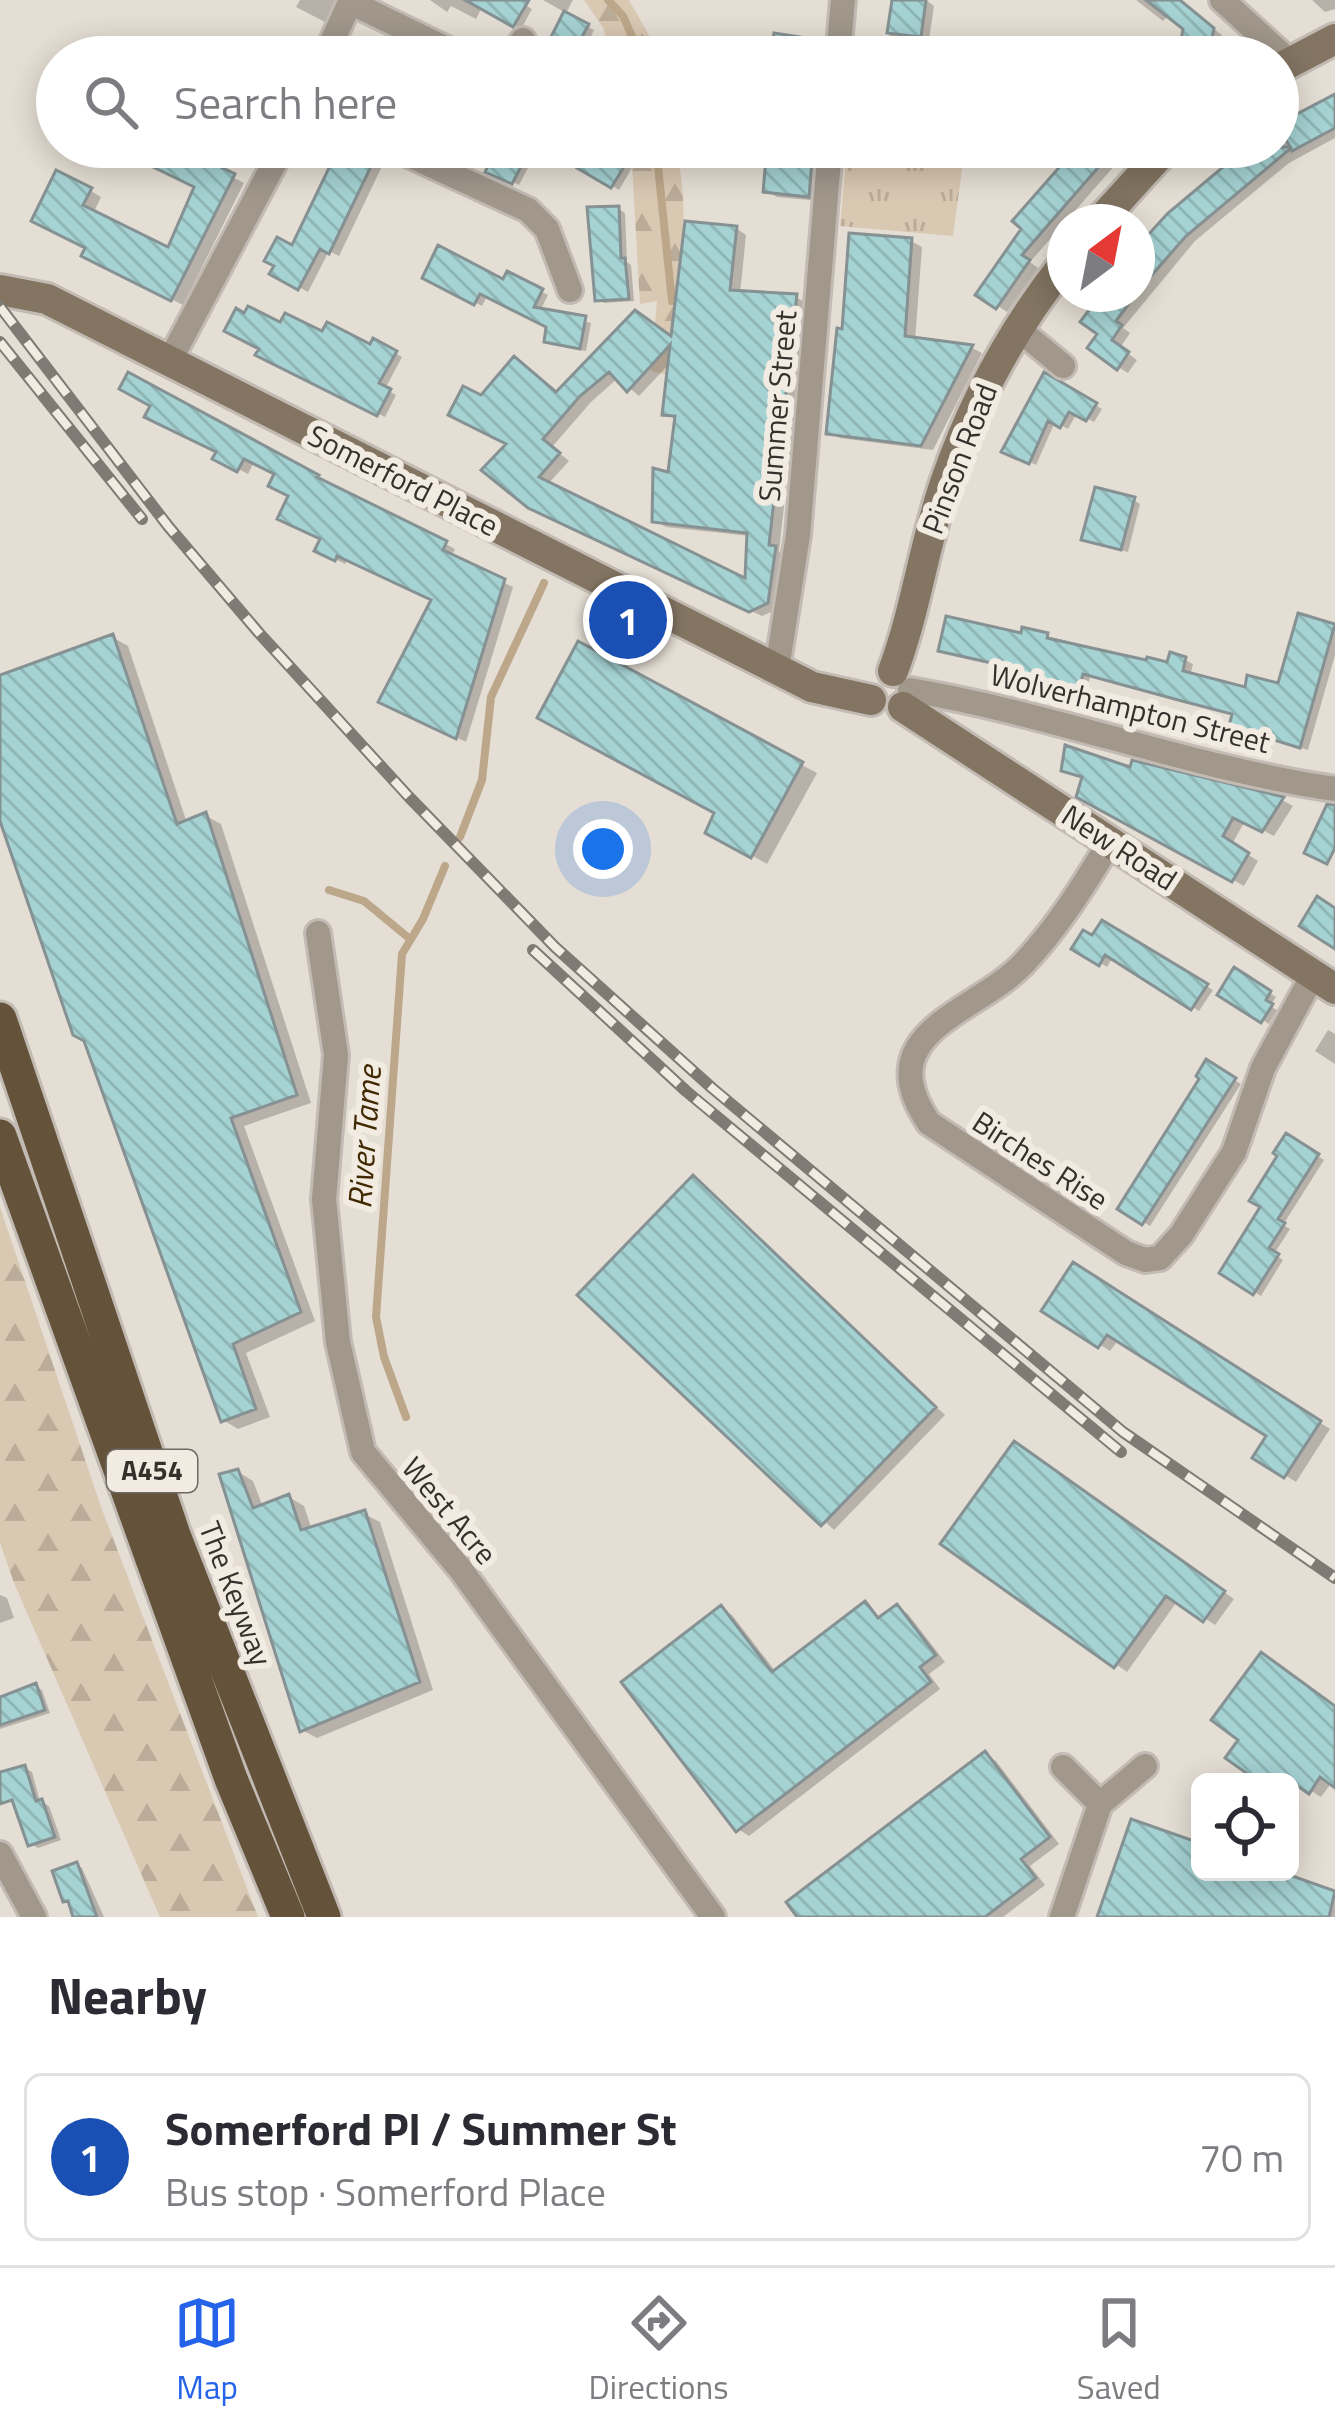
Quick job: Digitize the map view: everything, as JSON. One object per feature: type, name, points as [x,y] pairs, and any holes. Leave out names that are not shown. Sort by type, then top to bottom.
[{"type":"highway","name":"The Keyway","points":[[0,1018],[174,1535],[324,1917]]},
{"type":"highway","name":"A454","points":[[0,1136],[231,1779],[288,1917]]},
{"type":"main road","points":[[1299,57],[1335,39]]},
{"type":"main road","points":[[1115,204],[1148,168]]},
{"type":"main road","name":"Pinson Road","points":[[890,689],[945,482],[1017,328],[1047,287]]},
{"type":"main road","name":"Somerford Place","points":[[0,290],[38,296],[791,675],[890,689]]},
{"type":"main road","name":"New Road","points":[[890,689],[1110,842],[1324,982]]},
{"type":"street","points":[[840,36],[843,0]]},
{"type":"street","points":[[1222,0],[1256,36]]},
{"type":"street","points":[[335,36],[351,1],[421,36]]},
{"type":"street","points":[[169,362],[272,168]]},
{"type":"street","points":[[437,168],[528,210],[547,229],[570,290]]},
{"type":"street","name":"Summer Street","points":[[791,675],[828,168]]},
{"type":"street","points":[[1017,328],[1063,366]]},
{"type":"street","name":"Wolverhampton Street","points":[[890,689],[993,705],[1335,789]]},
{"type":"street","name":"Birches Rise","points":[[1110,842],[1064,917],[1018,969],[935,1024],[916,1047],[911,1062],[913,1089],[928,1123],[1106,1240],[1145,1260],[1160,1258],[1181,1235],[1234,1152],[1263,1068],[1324,982]]},
{"type":"street","name":"West Acre","points":[[318,933],[336,1055],[324,1199],[338,1342],[363,1452],[461,1570],[712,1917]]},
{"type":"street","points":[[1062,1917],[1100,1804],[1145,1766]]},
{"type":"street","points":[[1063,1767],[1100,1804]]},
{"type":"street","points":[[0,1854],[34,1917]]},
{"type":"green space","points":[[584,0],[629,0],[649,36],[605,36]]},
{"type":"green space","points":[[632,168],[680,168],[682,261],[667,375],[651,371],[657,301],[640,304]]},
{"type":"green space","points":[[845,168],[962,168],[953,236],[840,226]]},
{"type":"green space","points":[[0,1207],[101,1507],[258,1917],[160,1917],[14,1583],[0,1543]]},
{"type":"building","points":[[465,0],[529,0],[513,27]]},
{"type":"building","points":[[892,0],[926,0],[921,36],[887,33]]},
{"type":"building","points":[[1146,0],[1180,0],[1214,28],[1212,36],[1182,36],[1183,29]]},
{"type":"building","points":[[564,11],[589,24],[582,36],[552,36]]},
{"type":"building","points":[[1335,94],[1335,128],[1299,147],[1299,113]]},
{"type":"building","points":[[155,168],[223,168],[235,174],[171,301],[81,256],[85,248],[31,221],[56,170],[92,188],[83,205],[168,247],[194,187]]},
{"type":"building","points":[[329,168],[370,168],[329,254],[320,249],[298,290],[269,274],[274,266],[264,261],[277,237],[292,245]]},
{"type":"building","points":[[487,168],[520,168],[512,184],[485,172]]},
{"type":"building","points":[[577,168],[623,168],[611,188]]},
{"type":"building","points":[[765,168],[811,168],[809,197],[763,192]]},
{"type":"building","points":[[1059,168],[1098,168],[1066,204],[1047,204],[1047,226],[1022,255],[1030,260],[996,309],[975,295],[1021,229],[1012,221]]},
{"type":"building","points":[[1222,168],[1267,168],[1186,236],[1155,271],[1155,227]]},
{"type":"building","points":[[619,206],[629,299],[595,301],[587,207]]},
{"type":"building","points":[[685,221],[737,226],[730,290],[797,294],[769,545],[776,546],[768,603],[749,612],[528,508],[481,470],[506,444],[448,415],[463,386],[481,395],[514,356],[556,392],[635,310],[671,336]],"holes":[[[670,345],[662,415],[675,416],[668,472],[653,468],[652,522],[747,533],[745,578],[539,477],[560,453],[543,439],[580,396],[609,372],[627,392]]]},
{"type":"building","points":[[849,233],[912,238],[905,336],[973,345],[921,446],[826,434],[837,328],[842,329]]},
{"type":"building","points":[[438,245],[503,279],[507,271],[543,289],[534,307],[586,316],[580,349],[544,342],[546,327],[480,294],[474,305],[422,278]]},
{"type":"building","points":[[248,306],[280,322],[285,313],[322,331],[327,322],[370,344],[373,338],[397,351],[379,383],[391,389],[377,416],[255,355],[259,349],[224,331],[236,308],[244,313]]},
{"type":"building","points":[[1088,312],[1123,312],[1116,321],[1122,325],[1112,340],[1129,352],[1117,370],[1087,348],[1097,334],[1080,322]]},
{"type":"building","points":[[128,372],[317,477],[447,541],[443,550],[505,579],[456,739],[378,702],[431,600],[337,556],[335,561],[314,551],[320,539],[277,519],[288,496],[268,486],[274,474],[244,459],[237,472],[212,459],[216,452],[144,417],[150,406],[119,389]]},
{"type":"building","points":[[1044,372],[1097,403],[1086,421],[1069,412],[1060,428],[1048,421],[1029,464],[1001,452]]},
{"type":"building","points":[[1095,487],[1135,497],[1121,550],[1081,540]]},
{"type":"building","points":[[1298,613],[1335,624],[1300,748],[1229,726],[1232,714],[1083,674],[1079,690],[1013,673],[1014,668],[938,651],[946,616],[1021,633],[1022,627],[1048,633],[1047,638],[1146,660],[1167,662],[1170,652],[1186,657],[1183,671],[1245,687],[1247,675],[1278,683]]},
{"type":"building","points":[[113,634],[177,824],[206,812],[297,1095],[231,1118],[301,1312],[233,1344],[256,1409],[221,1422],[84,1041],[73,1035],[0,821],[0,675]]},
{"type":"building","points":[[578,641],[803,762],[751,858],[705,833],[714,813],[537,718]]},
{"type":"building","points":[[1065,745],[1130,767],[1132,760],[1284,797],[1262,832],[1233,818],[1223,836],[1249,853],[1232,882],[1076,797],[1082,777],[1061,771]]},
{"type":"building","points":[[1327,804],[1335,805],[1335,848],[1327,864],[1304,853]]},
{"type":"building","points":[[1317,896],[1335,908],[1335,949],[1299,926]]},
{"type":"building","points":[[1102,920],[1208,984],[1191,1010],[1105,955],[1099,966],[1071,949],[1083,930],[1092,935]]},
{"type":"building","points":[[1234,967],[1271,991],[1266,1000],[1273,1004],[1261,1023],[1217,995]]},
{"type":"building","points":[[1206,1059],[1236,1078],[1142,1225],[1117,1209],[1199,1079],[1196,1076]]},
{"type":"building","points":[[1286,1133],[1319,1154],[1278,1219],[1285,1223],[1269,1248],[1279,1254],[1253,1295],[1219,1273],[1260,1207],[1249,1201]]},
{"type":"building","points":[[693,1175],[936,1407],[821,1526],[577,1295]]},
{"type":"building","points":[[1073,1262],[1321,1421],[1284,1478],[1252,1458],[1266,1436],[1107,1335],[1098,1348],[1041,1311]]},
{"type":"building","points":[[1014,1441],[1225,1591],[1203,1622],[1166,1596],[1114,1668],[940,1544]]},
{"type":"building","points":[[238,1469],[253,1508],[289,1494],[301,1530],[365,1510],[420,1682],[300,1732],[219,1474]]},
{"type":"building","points":[[865,1601],[878,1618],[897,1604],[936,1655],[920,1667],[931,1682],[736,1832],[621,1682],[721,1605],[772,1672]]},
{"type":"building","points":[[1261,1652],[1335,1706],[1335,1788],[1320,1777],[1309,1794],[1299,1787],[1299,1773],[1246,1773],[1225,1758],[1238,1740],[1211,1720]]},
{"type":"building","points":[[36,1683],[45,1710],[0,1725],[0,1697]]},
{"type":"building","points":[[985,1751],[1050,1837],[1021,1859],[1036,1878],[985,1917],[797,1917],[786,1902]]},
{"type":"building","points":[[25,1765],[36,1801],[42,1799],[55,1837],[28,1846],[12,1800],[0,1804],[0,1772]]},
{"type":"building","points":[[1131,1819],[1191,1840],[1191,1881],[1299,1878],[1335,1891],[1329,1917],[1097,1917]]},
{"type":"building","points":[[77,1862],[97,1917],[73,1917],[68,1901],[63,1902],[52,1871]]},
{"type":"waterway","name":"River Tame","points":[[608,0],[623,16],[632,36]]},
{"type":"waterway","name":"River Tame","points":[[658,168],[672,301]]},
{"type":"waterway","name":"River Tame","points":[[460,837],[482,780],[491,697],[544,583]]},
{"type":"waterway","name":"River Tame","points":[[406,1417],[384,1357],[376,1317],[402,954],[445,866]]},
{"type":"waterway","points":[[329,890],[364,901],[410,939]]},
{"type":"railway","points":[[0,307],[168,526],[259,633],[555,947],[712,1088],[1123,1432],[1335,1578]]},
{"type":"railway","points":[[0,342],[142,519]]},
{"type":"railway","points":[[533,950],[686,1091],[1121,1452]]},
{"type":"place","name":"Somerford Pl / Summer St","points":[[628,620]]}]
